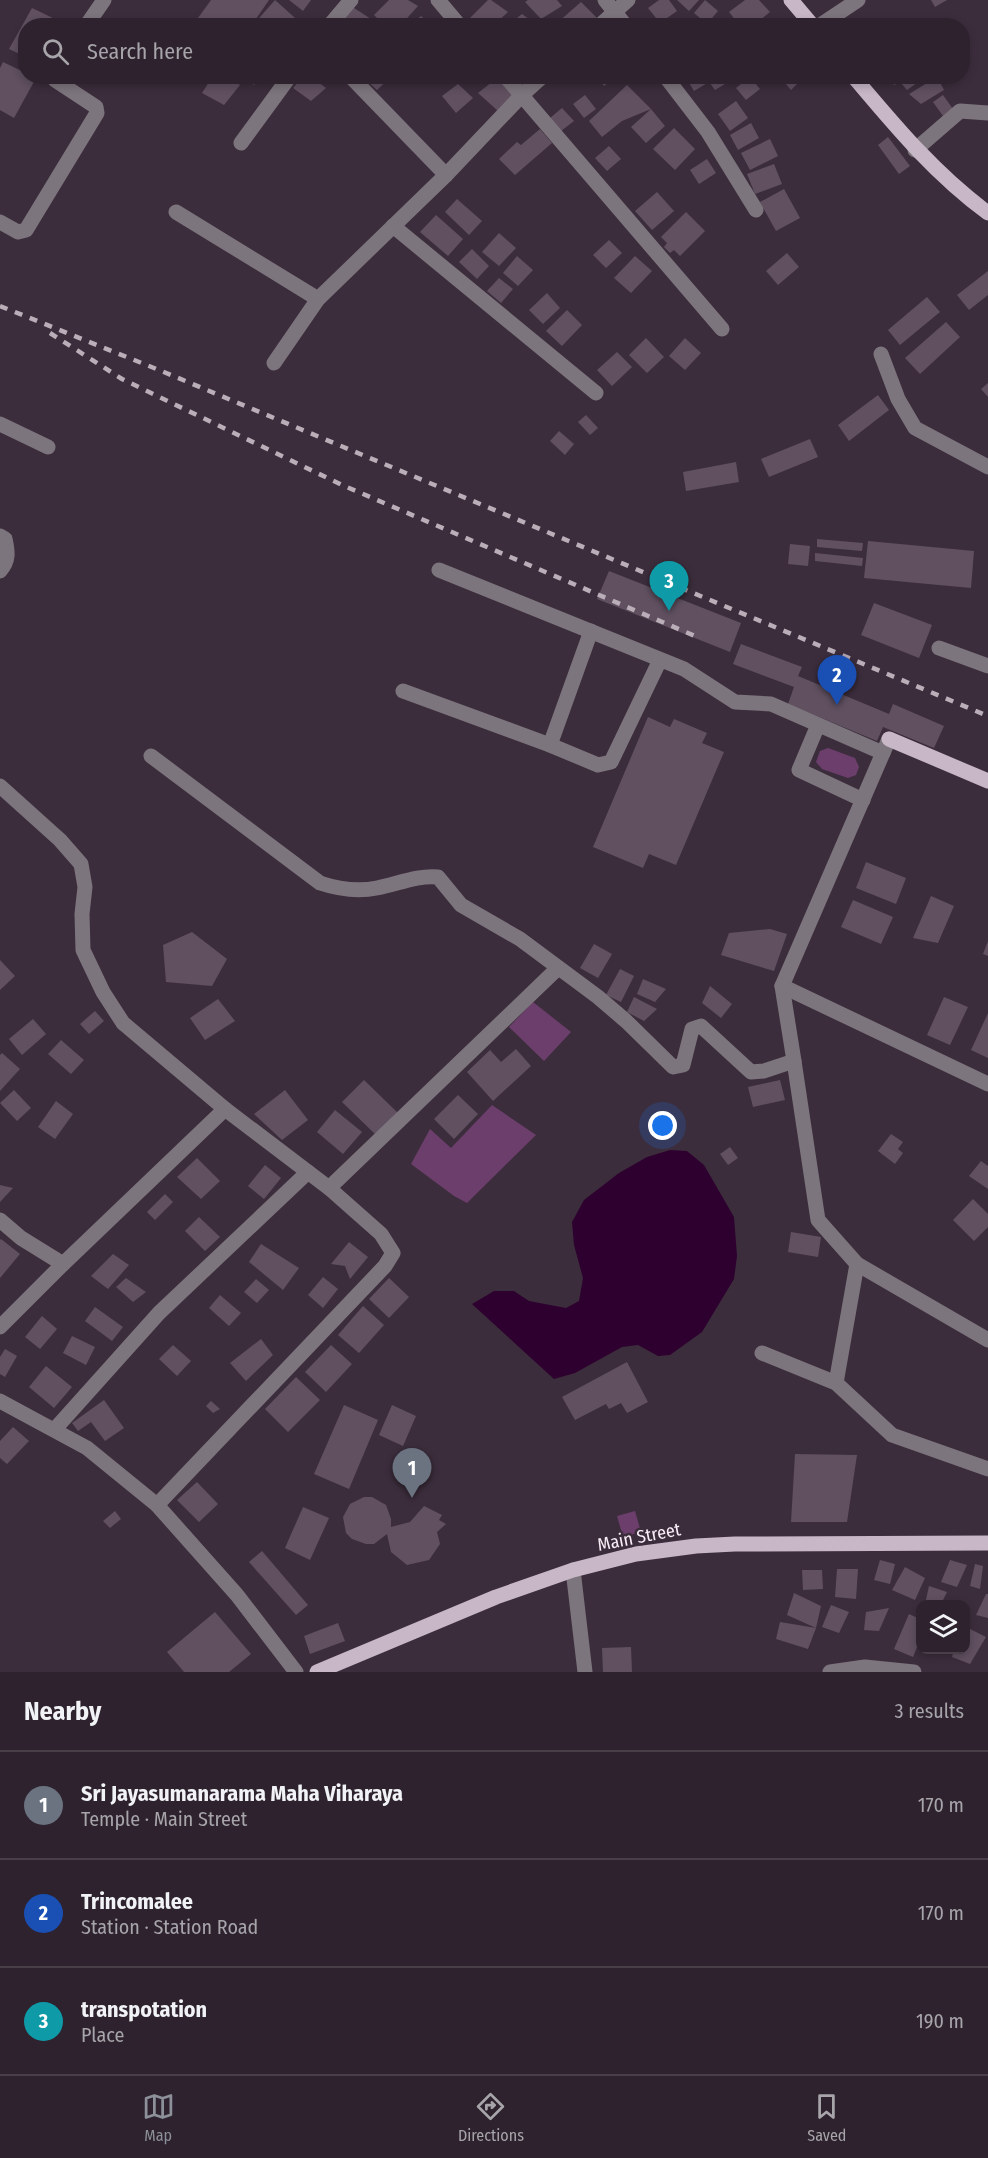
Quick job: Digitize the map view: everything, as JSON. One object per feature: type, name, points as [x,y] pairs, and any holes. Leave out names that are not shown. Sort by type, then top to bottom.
[{"type":"main road","points":[[791,0],[806,18]]},
{"type":"main road","points":[[860,84],[915,150],[988,213]]},
{"type":"main road","points":[[889,739],[988,781]]},
{"type":"main road","name":"Main Street","points":[[318,1672],[496,1597],[573,1570],[636,1554],[696,1546],[796,1542],[988,1543]]},
{"type":"street","points":[[92,18],[104,0]]},
{"type":"street","points":[[336,18],[351,0]]},
{"type":"street","points":[[438,0],[453,18]]},
{"type":"street","points":[[620,18],[610,5],[628,0]]},
{"type":"street","points":[[831,18],[858,0]]},
{"type":"street","points":[[0,222],[18,232],[27,230],[98,113],[96,107],[61,84]]},
{"type":"street","points":[[241,143],[284,84]]},
{"type":"street","points":[[358,84],[446,175]]},
{"type":"street","points":[[512,84],[722,329]]},
{"type":"street","points":[[274,363],[318,299],[446,175],[534,84]]},
{"type":"street","points":[[671,84],[708,132],[756,210]]},
{"type":"street","points":[[915,150],[960,111],[988,114]]},
{"type":"street","points":[[176,212],[318,299]]},
{"type":"street","points":[[393,226],[596,393]]},
{"type":"street","points":[[881,354],[898,399],[915,428],[988,467]]},
{"type":"street","points":[[0,424],[48,447]]},
{"type":"street","points":[[0,536],[5,539],[8,551],[6,564],[0,572]]},
{"type":"street","points":[[439,570],[684,669],[735,702],[771,704],[883,753]]},
{"type":"street","points":[[550,744],[591,631]]},
{"type":"street","points":[[939,648],[988,666]]},
{"type":"street","points":[[403,691],[550,744],[598,765],[611,762],[660,660]]},
{"type":"street","points":[[818,725],[799,770],[863,800]]},
{"type":"street","points":[[889,739],[782,986],[818,1220],[857,1264],[988,1340]]},
{"type":"street","points":[[151,756],[320,883],[338,890],[374,889],[424,876],[438,878],[461,905],[520,939],[598,997],[626,1021],[672,1067],[683,1065],[692,1029],[701,1026],[751,1072],[764,1071],[794,1061]]},
{"type":"street","points":[[0,786],[60,840],[81,864],[86,887],[82,914],[83,950],[103,992],[123,1023],[225,1108],[329,1188],[381,1234],[393,1253],[385,1266],[157,1505]]},
{"type":"street","points":[[329,1188],[558,968]]},
{"type":"street","points":[[782,986],[988,1084]]},
{"type":"street","points":[[0,1326],[225,1108]]},
{"type":"street","points":[[55,1429],[159,1313],[308,1172]]},
{"type":"street","points":[[0,1220],[21,1238],[63,1264]]},
{"type":"street","points":[[836,1383],[857,1264]]},
{"type":"street","points":[[762,1353],[836,1383],[892,1435],[988,1469]]},
{"type":"street","points":[[0,1401],[87,1448],[157,1505],[237,1595],[296,1672]]},
{"type":"street","points":[[573,1570],[585,1672]]},
{"type":"street","points":[[830,1672],[865,1667],[914,1672]]},
{"type":"shaded area","points":[[828,748],[855,758],[859,767],[856,775],[848,778],[822,769],[816,762],[820,751]]},
{"type":"shaded area","points":[[533,1002],[571,1032],[544,1061],[509,1027]]},
{"type":"shaded area","points":[[492,1105],[536,1135],[467,1203],[411,1164],[430,1129],[451,1148]]},
{"type":"shaded area","points":[[670,1150],[687,1151],[704,1165],[734,1217],[737,1256],[734,1279],[702,1332],[670,1355],[658,1356],[638,1345],[622,1347],[575,1373],[554,1379],[472,1304],[494,1291],[514,1291],[529,1301],[566,1308],[579,1301],[583,1278],[574,1245],[572,1222],[584,1200],[619,1173],[647,1157]]},
{"type":"shaded area","points":[[635,1511],[641,1532],[623,1537],[617,1516]]},
{"type":"building","points":[[211,0],[269,0],[257,18],[198,18]]},
{"type":"building","points":[[275,0],[295,18],[259,18]]},
{"type":"building","points":[[289,0],[311,0],[303,11]]},
{"type":"building","points":[[389,0],[408,0],[418,6],[407,18],[377,18],[374,15]]},
{"type":"building","points":[[488,0],[508,12],[502,18],[470,18]]},
{"type":"building","points":[[528,0],[557,0],[562,6],[540,18],[525,2]]},
{"type":"building","points":[[659,0],[669,0],[677,11],[667,18],[656,18],[648,8]]},
{"type":"building","points":[[677,0],[699,0],[689,11]]},
{"type":"building","points":[[705,0],[718,11],[712,18],[700,18],[694,13]]},
{"type":"building","points":[[745,0],[759,0],[770,12],[763,18],[734,18],[729,12]]},
{"type":"building","points":[[931,0],[947,0],[935,7]]},
{"type":"building","points":[[581,2],[597,18],[563,18]]},
{"type":"building","points":[[351,6],[369,18],[340,18]]},
{"type":"building","points":[[32,8],[53,18],[26,18]]},
{"type":"building","points":[[18,33],[18,53],[9,49]]},
{"type":"building","points":[[3,62],[18,69],[18,84],[33,84],[14,118],[0,110],[0,68]]},
{"type":"building","points":[[208,84],[240,85],[224,105],[202,93]]},
{"type":"building","points":[[296,84],[321,84],[326,88],[311,101],[293,88]]},
{"type":"building","points":[[370,84],[383,84],[377,90]]},
{"type":"building","points":[[458,84],[473,98],[456,113],[442,96]]},
{"type":"building","points":[[489,84],[503,84],[517,97],[498,111],[478,93]]},
{"type":"building","points":[[690,84],[706,84],[694,91]]},
{"type":"building","points":[[710,84],[725,84],[715,90]]},
{"type":"building","points":[[741,84],[756,84],[760,89],[746,100],[736,88]]},
{"type":"building","points":[[786,84],[797,84],[791,90]]},
{"type":"building","points":[[902,84],[916,84],[907,90]]},
{"type":"building","points":[[925,84],[941,84],[944,90],[921,104],[909,94]]},
{"type":"building","points":[[627,85],[651,109],[622,121],[602,137],[589,121]]},
{"type":"building","points":[[585,95],[596,109],[584,118],[573,104]]},
{"type":"building","points":[[943,95],[953,109],[943,116],[933,102]]},
{"type":"building","points":[[736,101],[748,118],[730,131],[718,114]]},
{"type":"building","points":[[562,108],[574,121],[561,131],[550,118]]},
{"type":"building","points":[[651,109],[665,126],[646,143],[631,127]]},
{"type":"building","points":[[751,123],[759,138],[738,150],[730,135]]},
{"type":"building","points":[[674,128],[695,149],[675,170],[653,149]]},
{"type":"building","points":[[540,129],[552,143],[515,175],[499,159],[517,142],[521,145]]},
{"type":"building","points":[[888,137],[910,166],[899,174],[878,145]]},
{"type":"building","points":[[770,139],[778,156],[750,170],[741,153]]},
{"type":"building","points":[[609,146],[621,159],[607,171],[595,158]]},
{"type":"building","points":[[707,159],[716,173],[699,184],[690,170]]},
{"type":"building","points":[[774,164],[782,184],[755,194],[747,174]]},
{"type":"building","points":[[784,189],[800,218],[776,231],[760,202]]},
{"type":"building","points":[[657,192],[674,211],[652,230],[635,211]]},
{"type":"building","points":[[457,199],[482,221],[469,235],[445,212]]},
{"type":"building","points":[[686,212],[705,231],[680,256],[674,250],[670,253],[664,247],[667,243],[661,237]]},
{"type":"building","points":[[436,215],[463,239],[448,256],[420,232]]},
{"type":"building","points":[[499,233],[516,248],[499,266],[482,252]]},
{"type":"building","points":[[609,240],[622,253],[606,268],[593,255]]},
{"type":"building","points":[[472,249],[489,266],[477,279],[459,262]]},
{"type":"building","points":[[787,253],[799,267],[778,285],[766,271]]},
{"type":"building","points":[[517,256],[533,270],[518,286],[503,273]]},
{"type":"building","points":[[635,256],[652,271],[631,293],[614,278]]},
{"type":"building","points":[[988,271],[988,295],[969,310],[957,295]]},
{"type":"building","points":[[499,278],[513,289],[501,303],[487,291]]},
{"type":"building","points":[[547,293],[560,308],[543,324],[529,310]]},
{"type":"building","points":[[927,297],[940,312],[900,345],[888,330]]},
{"type":"building","points":[[567,310],[582,325],[562,346],[546,331]]},
{"type":"building","points":[[946,322],[960,337],[920,374],[905,358]]},
{"type":"building","points":[[646,338],[664,357],[647,373],[629,355]]},
{"type":"building","points":[[685,338],[701,353],[685,370],[669,356]]},
{"type":"building","points":[[617,352],[632,367],[612,386],[597,370]]},
{"type":"building","points":[[988,383],[988,397],[981,389]]},
{"type":"building","points":[[878,395],[889,410],[849,441],[838,425]]},
{"type":"building","points":[[586,415],[598,428],[590,435],[578,422]]},
{"type":"building","points":[[559,431],[574,444],[565,455],[550,441]]},
{"type":"building","points":[[810,439],[818,457],[769,477],[761,459]]},
{"type":"building","points":[[736,462],[739,482],[686,491],[683,472]]},
{"type":"building","points":[[817,539],[863,543],[862,551],[817,547]]},
{"type":"building","points":[[868,541],[974,551],[971,588],[864,578]]},
{"type":"building","points":[[790,544],[810,546],[808,566],[788,564]]},
{"type":"building","points":[[815,553],[863,558],[862,566],[815,561]]},
{"type":"building","points":[[609,571],[741,623],[730,652],[597,599]]},
{"type":"building","points":[[874,603],[932,625],[919,658],[861,635]]},
{"type":"building","points":[[741,644],[802,667],[798,676],[889,714],[893,704],[944,726],[934,748],[883,727],[877,741],[788,704],[794,687],[733,664]]},
{"type":"building","points":[[648,717],[670,727],[674,719],[707,733],[702,743],[724,752],[676,865],[649,854],[643,868],[593,847]]},
{"type":"building","points":[[866,862],[906,878],[896,904],[856,888]]},
{"type":"building","points":[[931,896],[954,906],[938,943],[913,938]]},
{"type":"building","points":[[853,900],[893,917],[881,944],[841,927]]},
{"type":"building","points":[[770,929],[787,934],[774,971],[721,955],[729,933]]},
{"type":"building","points":[[192,932],[227,959],[212,986],[166,982],[163,945]]},
{"type":"building","points":[[988,941],[988,956],[983,954]]},
{"type":"building","points":[[594,944],[612,954],[598,978],[580,968]]},
{"type":"building","points":[[0,960],[15,976],[0,990]]},
{"type":"building","points":[[620,969],[634,976],[621,1002],[606,995]]},
{"type":"building","points":[[643,979],[666,989],[655,1002],[637,994]]},
{"type":"building","points":[[710,986],[732,1004],[721,1018],[702,1003]]},
{"type":"building","points":[[634,997],[657,1009],[644,1021],[627,1012]]},
{"type":"building","points":[[944,997],[968,1007],[950,1045],[927,1035]]},
{"type":"building","points":[[218,999],[235,1021],[205,1040],[190,1018]]},
{"type":"building","points":[[95,1011],[104,1021],[89,1034],[80,1024]]},
{"type":"building","points":[[988,1013],[988,1058],[971,1050]]},
{"type":"building","points":[[33,1019],[46,1034],[22,1055],[9,1039]]},
{"type":"building","points":[[61,1040],[84,1060],[71,1074],[48,1054]]},
{"type":"building","points":[[516,1049],[531,1066],[493,1101],[467,1072],[490,1050],[501,1062]]},
{"type":"building","points":[[2,1053],[20,1069],[0,1091],[0,1055]]},
{"type":"building","points":[[364,1080],[398,1113],[376,1135],[342,1102]]},
{"type":"building","points":[[780,1080],[785,1100],[753,1107],[748,1087]]},
{"type":"building","points":[[14,1090],[31,1108],[17,1121],[0,1103]]},
{"type":"building","points":[[285,1090],[308,1120],[282,1140],[254,1114]]},
{"type":"building","points":[[458,1095],[478,1114],[454,1139],[434,1119]]},
{"type":"building","points":[[56,1101],[73,1114],[55,1139],[38,1127]]},
{"type":"building","points":[[335,1110],[362,1132],[343,1154],[317,1132]]},
{"type":"building","points":[[891,1134],[903,1142],[898,1149],[903,1153],[895,1164],[878,1151]]},
{"type":"building","points":[[730,1147],[738,1158],[728,1165],[720,1154]]},
{"type":"building","points":[[197,1158],[220,1181],[201,1199],[177,1177]]},
{"type":"building","points":[[981,1161],[988,1166],[988,1189],[969,1176]]},
{"type":"building","points":[[265,1165],[281,1178],[264,1199],[248,1186]]},
{"type":"building","points":[[0,1185],[13,1188],[0,1202]]},
{"type":"building","points":[[165,1194],[173,1202],[155,1220],[147,1212]]},
{"type":"building","points":[[973,1199],[988,1214],[988,1227],[974,1241],[953,1220]]},
{"type":"building","points":[[199,1217],[220,1237],[205,1251],[185,1231]]},
{"type":"building","points":[[791,1232],[821,1237],[818,1257],[788,1252]]},
{"type":"building","points":[[0,1240],[20,1254],[0,1278]]},
{"type":"building","points":[[349,1242],[368,1257],[350,1279],[345,1266],[331,1264]]},
{"type":"building","points":[[261,1244],[299,1268],[283,1290],[249,1262]]},
{"type":"building","points":[[113,1254],[129,1265],[108,1289],[91,1276]]},
{"type":"building","points":[[323,1277],[338,1289],[323,1308],[308,1295]]},
{"type":"building","points":[[126,1278],[146,1292],[133,1302],[116,1287]]},
{"type":"building","points":[[389,1278],[409,1297],[389,1318],[369,1299]]},
{"type":"building","points":[[256,1279],[269,1290],[257,1303],[244,1292]]},
{"type":"building","points":[[220,1295],[241,1313],[229,1326],[209,1308]]},
{"type":"building","points":[[363,1306],[384,1325],[359,1353],[338,1335]]},
{"type":"building","points":[[95,1307],[123,1327],[112,1341],[85,1321]]},
{"type":"building","points":[[42,1316],[57,1329],[40,1349],[25,1337]]},
{"type":"building","points":[[72,1336],[95,1347],[86,1365],[63,1353]]},
{"type":"building","points":[[261,1339],[273,1355],[246,1381],[230,1363]]},
{"type":"building","points":[[173,1345],[191,1361],[177,1376],[159,1359]]},
{"type":"building","points":[[331,1345],[352,1364],[326,1392],[305,1372]]},
{"type":"building","points":[[5,1349],[17,1356],[5,1377],[0,1374],[0,1357]]},
{"type":"building","points":[[627,1362],[648,1402],[627,1413],[621,1403],[609,1409],[606,1404],[575,1420],[562,1397]]},
{"type":"building","points":[[46,1366],[72,1387],[54,1408],[29,1387]]},
{"type":"building","points":[[296,1377],[320,1400],[288,1432],[265,1409]]},
{"type":"building","points":[[104,1400],[124,1428],[105,1441],[91,1422],[78,1431],[72,1423]]},
{"type":"building","points":[[211,1401],[220,1409],[213,1413],[206,1406]]},
{"type":"building","points":[[344,1405],[378,1420],[349,1489],[314,1474]]},
{"type":"building","points":[[392,1405],[416,1416],[403,1446],[379,1435]]},
{"type":"building","points":[[13,1427],[29,1441],[7,1464],[0,1458],[0,1441]]},
{"type":"building","points":[[795,1454],[857,1455],[847,1522],[791,1522]]},
{"type":"building","points":[[197,1482],[218,1504],[199,1522],[177,1500]]},
{"type":"building","points":[[364,1497],[372,1497],[386,1505],[391,1527],[410,1522],[424,1506],[442,1515],[439,1520],[446,1524],[437,1532],[440,1544],[429,1560],[407,1565],[391,1552],[387,1534],[374,1544],[352,1539],[346,1533],[343,1517],[350,1504]]},
{"type":"building","points":[[303,1507],[329,1518],[310,1560],[285,1548]]},
{"type":"building","points":[[115,1511],[121,1519],[110,1528],[103,1521]]},
{"type":"building","points":[[262,1551],[308,1605],[296,1615],[249,1562]]},
{"type":"building","points":[[880,1560],[895,1564],[890,1584],[874,1580]]},
{"type":"building","points":[[950,1560],[967,1565],[957,1587],[941,1582]]},
{"type":"building","points":[[975,1564],[983,1566],[980,1589],[970,1586]]},
{"type":"building","points":[[905,1567],[925,1578],[915,1600],[892,1590]]},
{"type":"building","points":[[837,1569],[858,1569],[856,1599],[835,1597]]},
{"type":"building","points":[[802,1570],[822,1570],[823,1589],[803,1590]]},
{"type":"building","points":[[929,1586],[947,1592],[943,1600],[926,1600]]},
{"type":"building","points":[[794,1593],[821,1606],[816,1628],[787,1615]]},
{"type":"building","points":[[988,1594],[988,1618],[976,1615]]},
{"type":"building","points":[[831,1605],[849,1612],[839,1633],[822,1627]]},
{"type":"building","points":[[889,1608],[879,1631],[864,1630],[866,1612]]},
{"type":"building","points":[[215,1612],[251,1654],[229,1672],[184,1672],[167,1652]]},
{"type":"building","points":[[909,1614],[916,1617],[916,1650],[913,1657],[894,1649]]},
{"type":"building","points":[[780,1622],[816,1628],[808,1649],[776,1639]]},
{"type":"building","points":[[338,1623],[345,1641],[310,1654],[304,1636]]},
{"type":"building","points":[[970,1629],[986,1637],[970,1664],[952,1657],[953,1654],[970,1654]]},
{"type":"building","points":[[631,1647],[632,1672],[603,1672],[602,1648]]},
{"type":"railway","points":[[0,306],[159,370],[988,716]]},
{"type":"railway","points":[[50,333],[122,379],[342,485],[695,636]]},
{"type":"place","name":"transpotation","points":[[669,611]]},
{"type":"place","name":"Trincomalee","points":[[837,705]]},
{"type":"place","name":"Sri Jayasumanarama Maha Viharaya","points":[[412,1498]]}]
